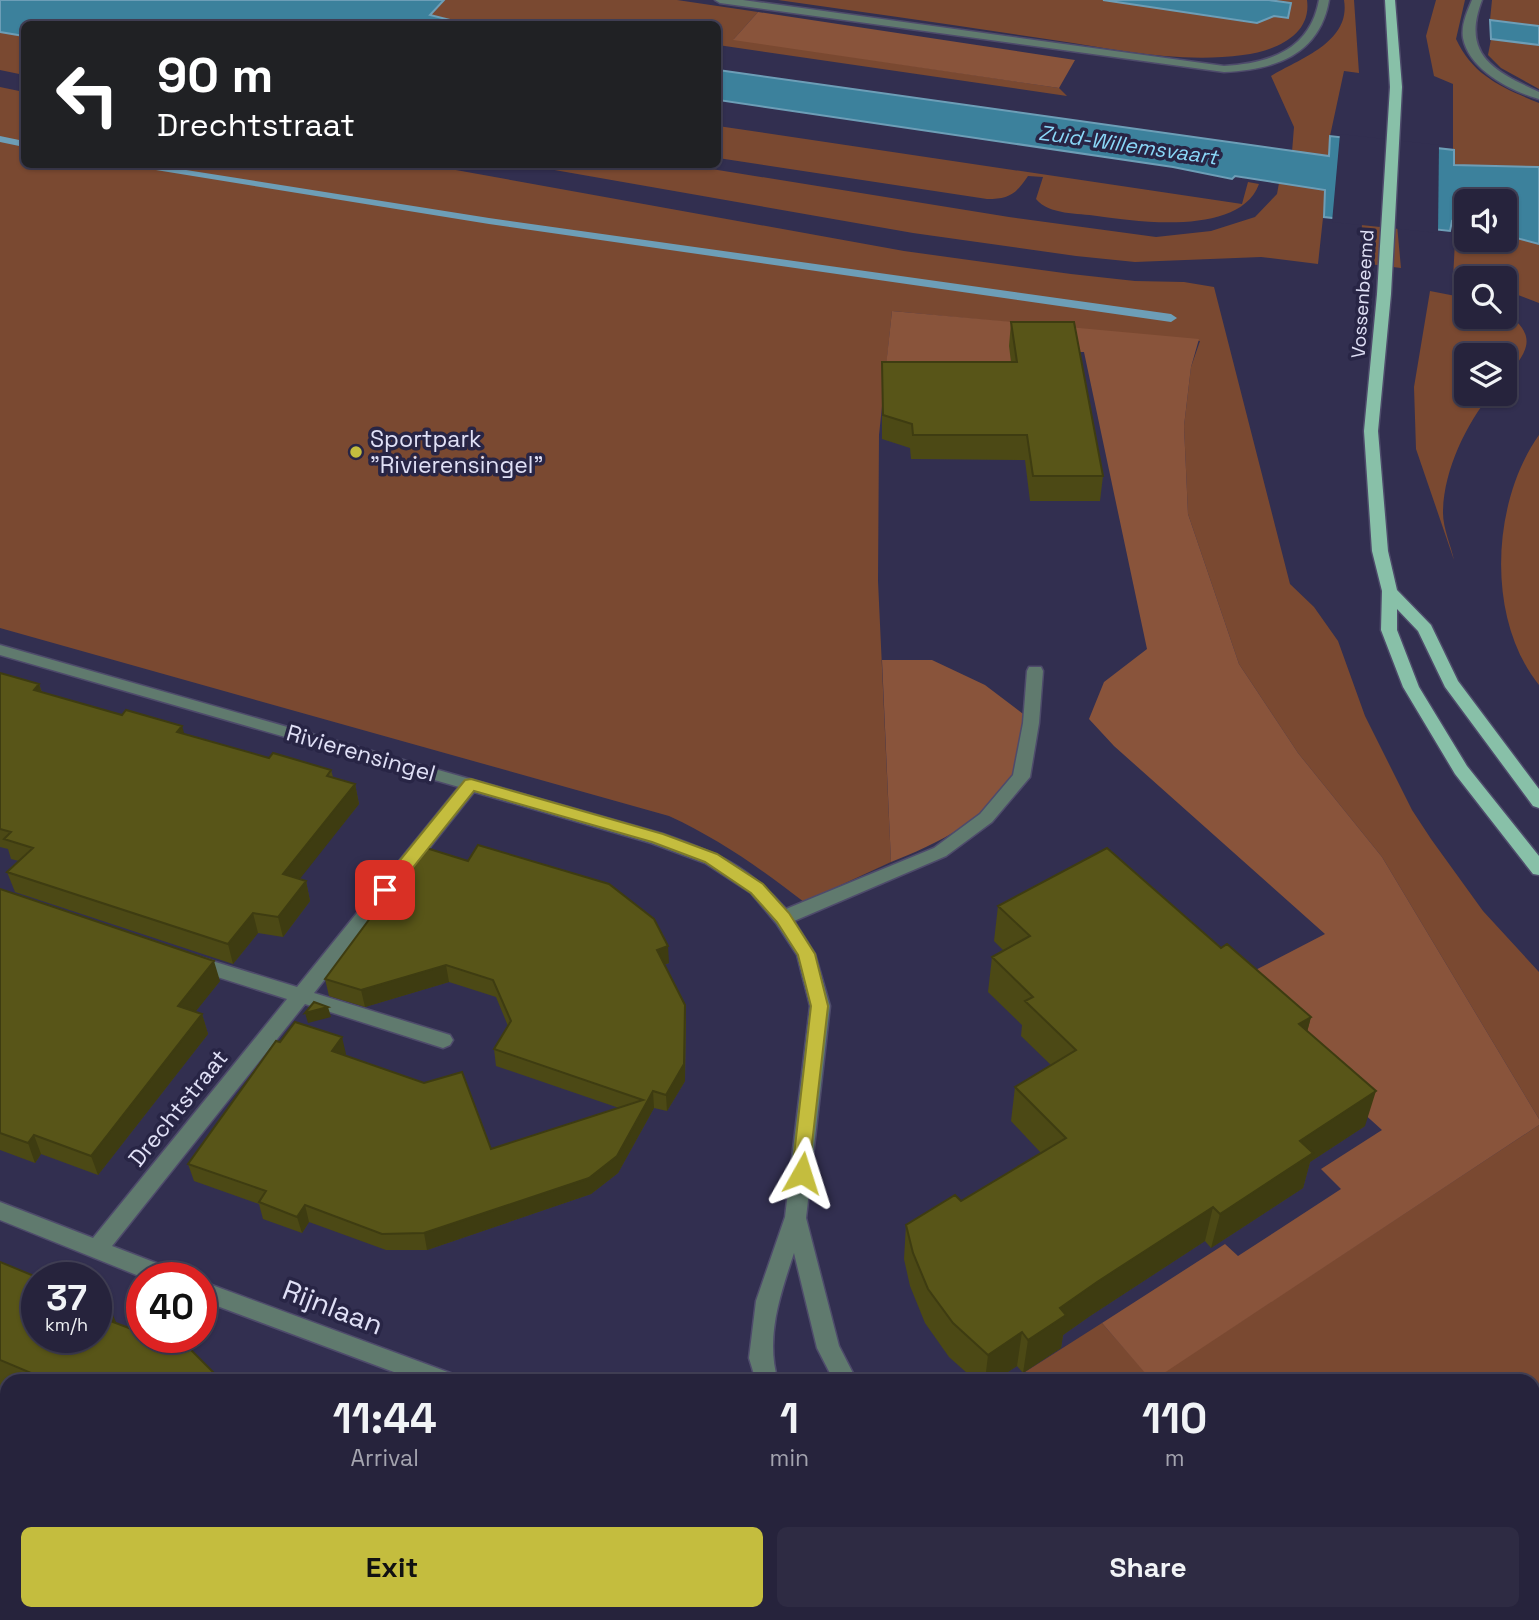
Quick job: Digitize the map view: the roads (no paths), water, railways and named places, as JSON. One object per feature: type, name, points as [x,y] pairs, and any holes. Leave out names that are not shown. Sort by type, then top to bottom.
[{"type":"main road","name":"Vossenbeemd","points":[[1390,0],[1396,88],[1384,294],[1371,431],[1380,551],[1390,591],[1389,630],[1412,687],[1461,770],[1539,869]]},
{"type":"main road","name":"Vossenbeemd","points":[[1390,591],[1425,629],[1451,683],[1539,802]]},
{"type":"street","points":[[720,0],[1177,64],[1248,69],[1277,60],[1315,32],[1324,14],[1324,0]]},
{"type":"street","points":[[1477,0],[1468,16],[1468,40],[1474,54],[1486,69],[1539,96]]},
{"type":"street","name":"Rivierensingel","points":[[0,650],[657,838],[711,858],[757,888],[783,918],[806,954],[820,1006],[796,1217],[766,1301],[760,1358],[765,1374]]},
{"type":"street","points":[[783,918],[940,852],[986,818],[1021,777],[1031,723],[1035,671]]},
{"type":"street","name":"Drechtstraat","points":[[96,1250],[471,784]]},
{"type":"street","points":[[176,957],[443,1041]]},
{"type":"street","points":[[0,1211],[127,1262]]},
{"type":"street","name":"Rivierensingel","points":[[796,1217],[828,1348],[842,1374]]},
{"type":"street","name":"Rijnlaan","points":[[217,1296],[426,1374]]},
{"type":"water","points":[[0,0],[444,0],[430,15],[454,21],[21,21],[21,36],[0,32]]},
{"type":"water","points":[[1103,0],[1269,0],[1291,3],[1288,18],[1274,16],[1257,23]]},
{"type":"water","points":[[1490,20],[1539,26],[1539,45],[1491,39]]},
{"type":"water","name":"Zuid-Willemsvaart","points":[[721,70],[1329,156],[1330,136],[1454,150],[1454,165],[1539,167],[1539,244],[1517,238],[1517,189],[1454,189],[1454,222],[1450,231],[1324,217],[1325,190],[1235,176],[1232,179],[1173,167],[721,100]]},
{"type":"waterway","points":[[0,139],[21,143]]},
{"type":"waterway","points":[[150,168],[489,221],[1171,318]]},
{"type":"place","name":"Sportpark \"Rivierensingel\"","points":[[356,452]]}]
